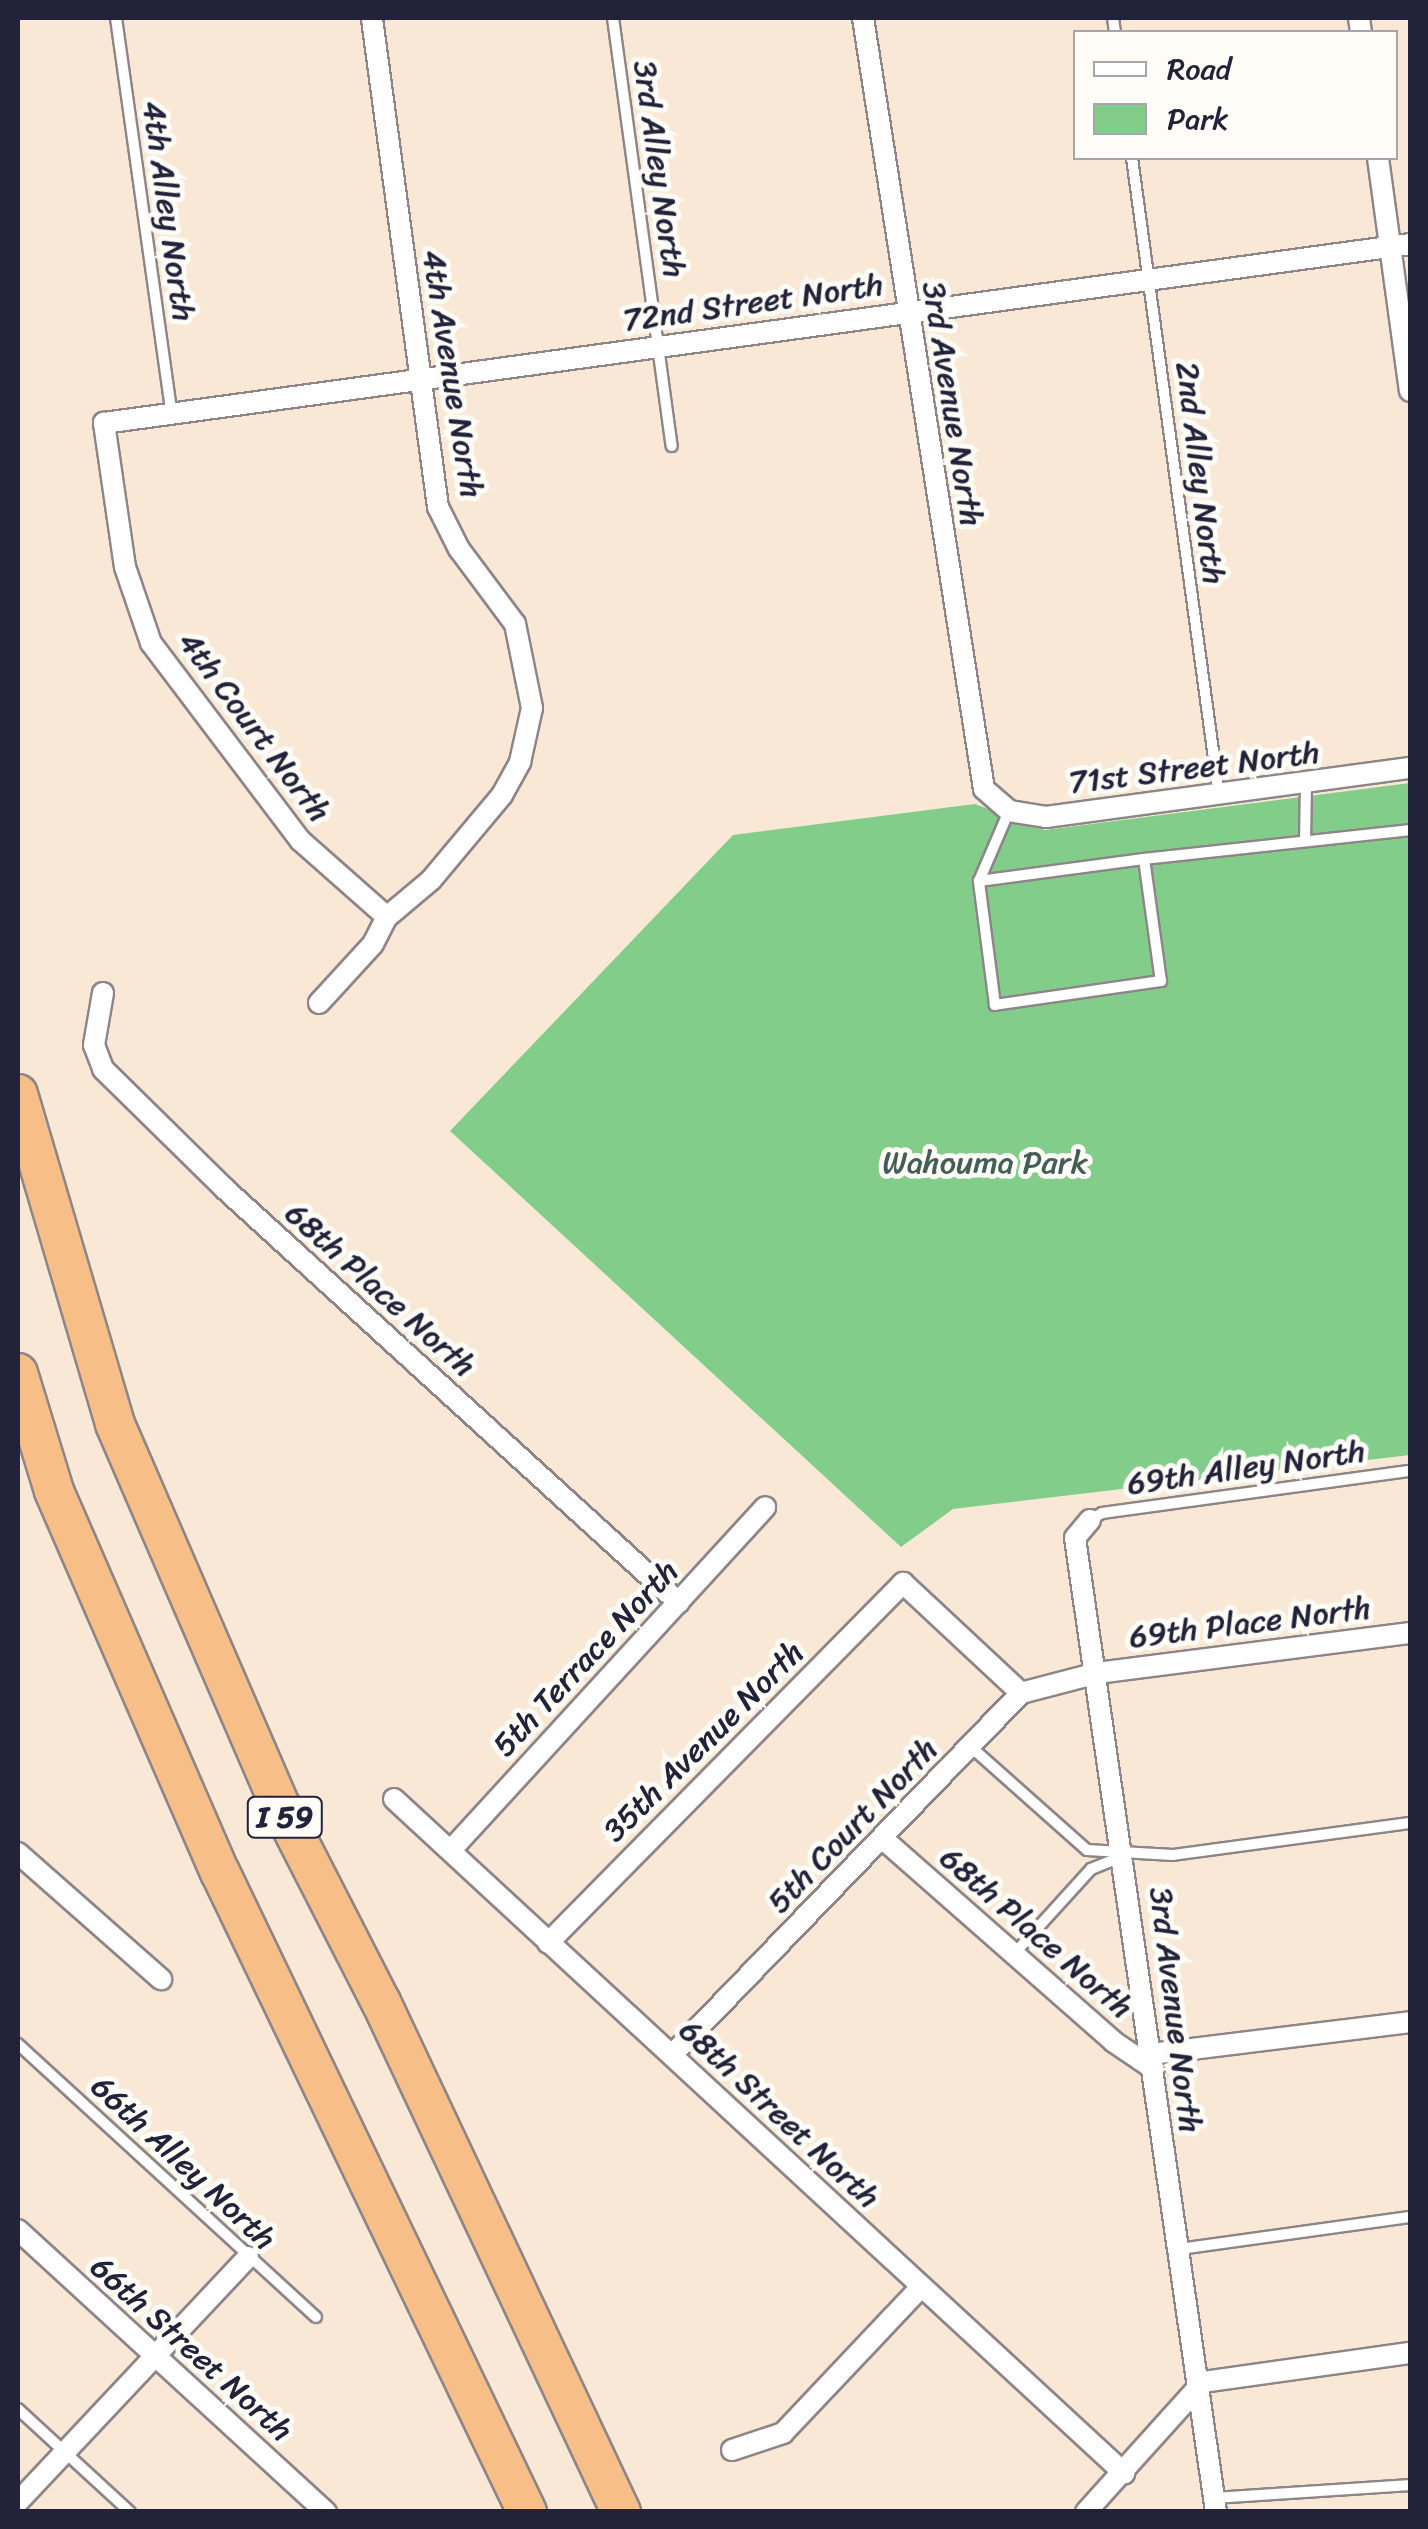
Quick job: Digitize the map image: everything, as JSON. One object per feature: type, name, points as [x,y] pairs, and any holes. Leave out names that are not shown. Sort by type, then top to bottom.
[{"type":"highway","name":"I 59","points":[[18,1094],[115,1424],[281,1808],[381,2002],[620,2512]]},
{"type":"highway","name":"I 59","points":[[18,1374],[54,1491],[220,1872],[528,2512]]},
{"type":"street","name":"4th Avenue North","points":[[319,1002],[374,944],[388,917],[431,880],[502,795],[520,762],[532,708],[515,624],[460,549],[438,507],[372,18]]},
{"type":"street","name":"3rd Avenue North","points":[[863,18],[974,754],[991,795],[1009,811]]},
{"type":"street","points":[[1379,160],[1401,245],[1410,391]]},
{"type":"street","name":"72nd Street North","points":[[104,423],[1401,245]]},
{"type":"street","name":"4th Court North","points":[[104,423],[125,567],[151,643],[300,840],[388,917]]},
{"type":"street","name":"71st Street North","points":[[1009,811],[1046,817],[1410,768]]},
{"type":"street","name":"68th Place North","points":[[103,993],[94,1044],[103,1069],[224,1189],[679,1602]]},
{"type":"street","name":"5th Terrace North","points":[[450,1850],[765,1508]]},
{"type":"street","name":"3rd Avenue North","points":[[1090,1520],[1075,1538],[1125,1856],[1176,2250],[1202,2382],[1216,2505]]},
{"type":"street","name":"35th Avenue North","points":[[548,1943],[904,1583],[1022,1693]]},
{"type":"street","name":"69th Place North","points":[[1097,1674],[1410,1632]]},
{"type":"street","points":[[1022,1693],[1097,1674]]},
{"type":"street","name":"5th Court North","points":[[672,2056],[1022,1693]]},
{"type":"street","name":"68th Street North","points":[[394,1798],[1124,2473]]},
{"type":"street","name":"68th Place North","points":[[882,1838],[1013,1955],[1152,2061],[1410,2022]]},
{"type":"street","points":[[18,1853],[161,1978]]},
{"type":"street","name":"66th Street North","points":[[18,2230],[326,2512]]},
{"type":"street","points":[[18,2502],[248,2257]]},
{"type":"street","points":[[732,2450],[783,2433],[921,2287]]},
{"type":"street","points":[[1086,2512],[1202,2382],[1410,2353]]},
{"type":"lane","name":"4th Alley North","points":[[116,18],[171,411]]},
{"type":"lane","name":"3rd Alley North","points":[[613,18],[672,446]]},
{"type":"lane","name":"2nd Alley North","points":[[1132,160],[1220,796]]},
{"type":"lane","points":[[1305,841],[1306,785]]},
{"type":"lane","points":[[1009,811],[979,880],[995,1005],[1161,982],[1144,859]]},
{"type":"lane","points":[[979,880],[1410,830]]},
{"type":"lane","name":"69th Alley North","points":[[1090,1520],[1102,1513],[1410,1470]]},
{"type":"lane","points":[[971,1746],[1087,1850],[1125,1856]]},
{"type":"lane","points":[[1013,1955],[1091,1869],[1125,1856],[1410,1823]]},
{"type":"lane","name":"66th Alley North","points":[[18,2044],[316,2317]]},
{"type":"lane","points":[[1176,2250],[1410,2217]]},
{"type":"lane","points":[[18,2409],[130,2512]]},
{"type":"lane","points":[[1216,2505],[1410,2486]]},
{"type":"green space","name":"Wahouma Park","points":[[1410,783],[1410,1455],[953,1509],[901,1547],[450,1131],[733,835],[975,804],[1045,830]]}]
